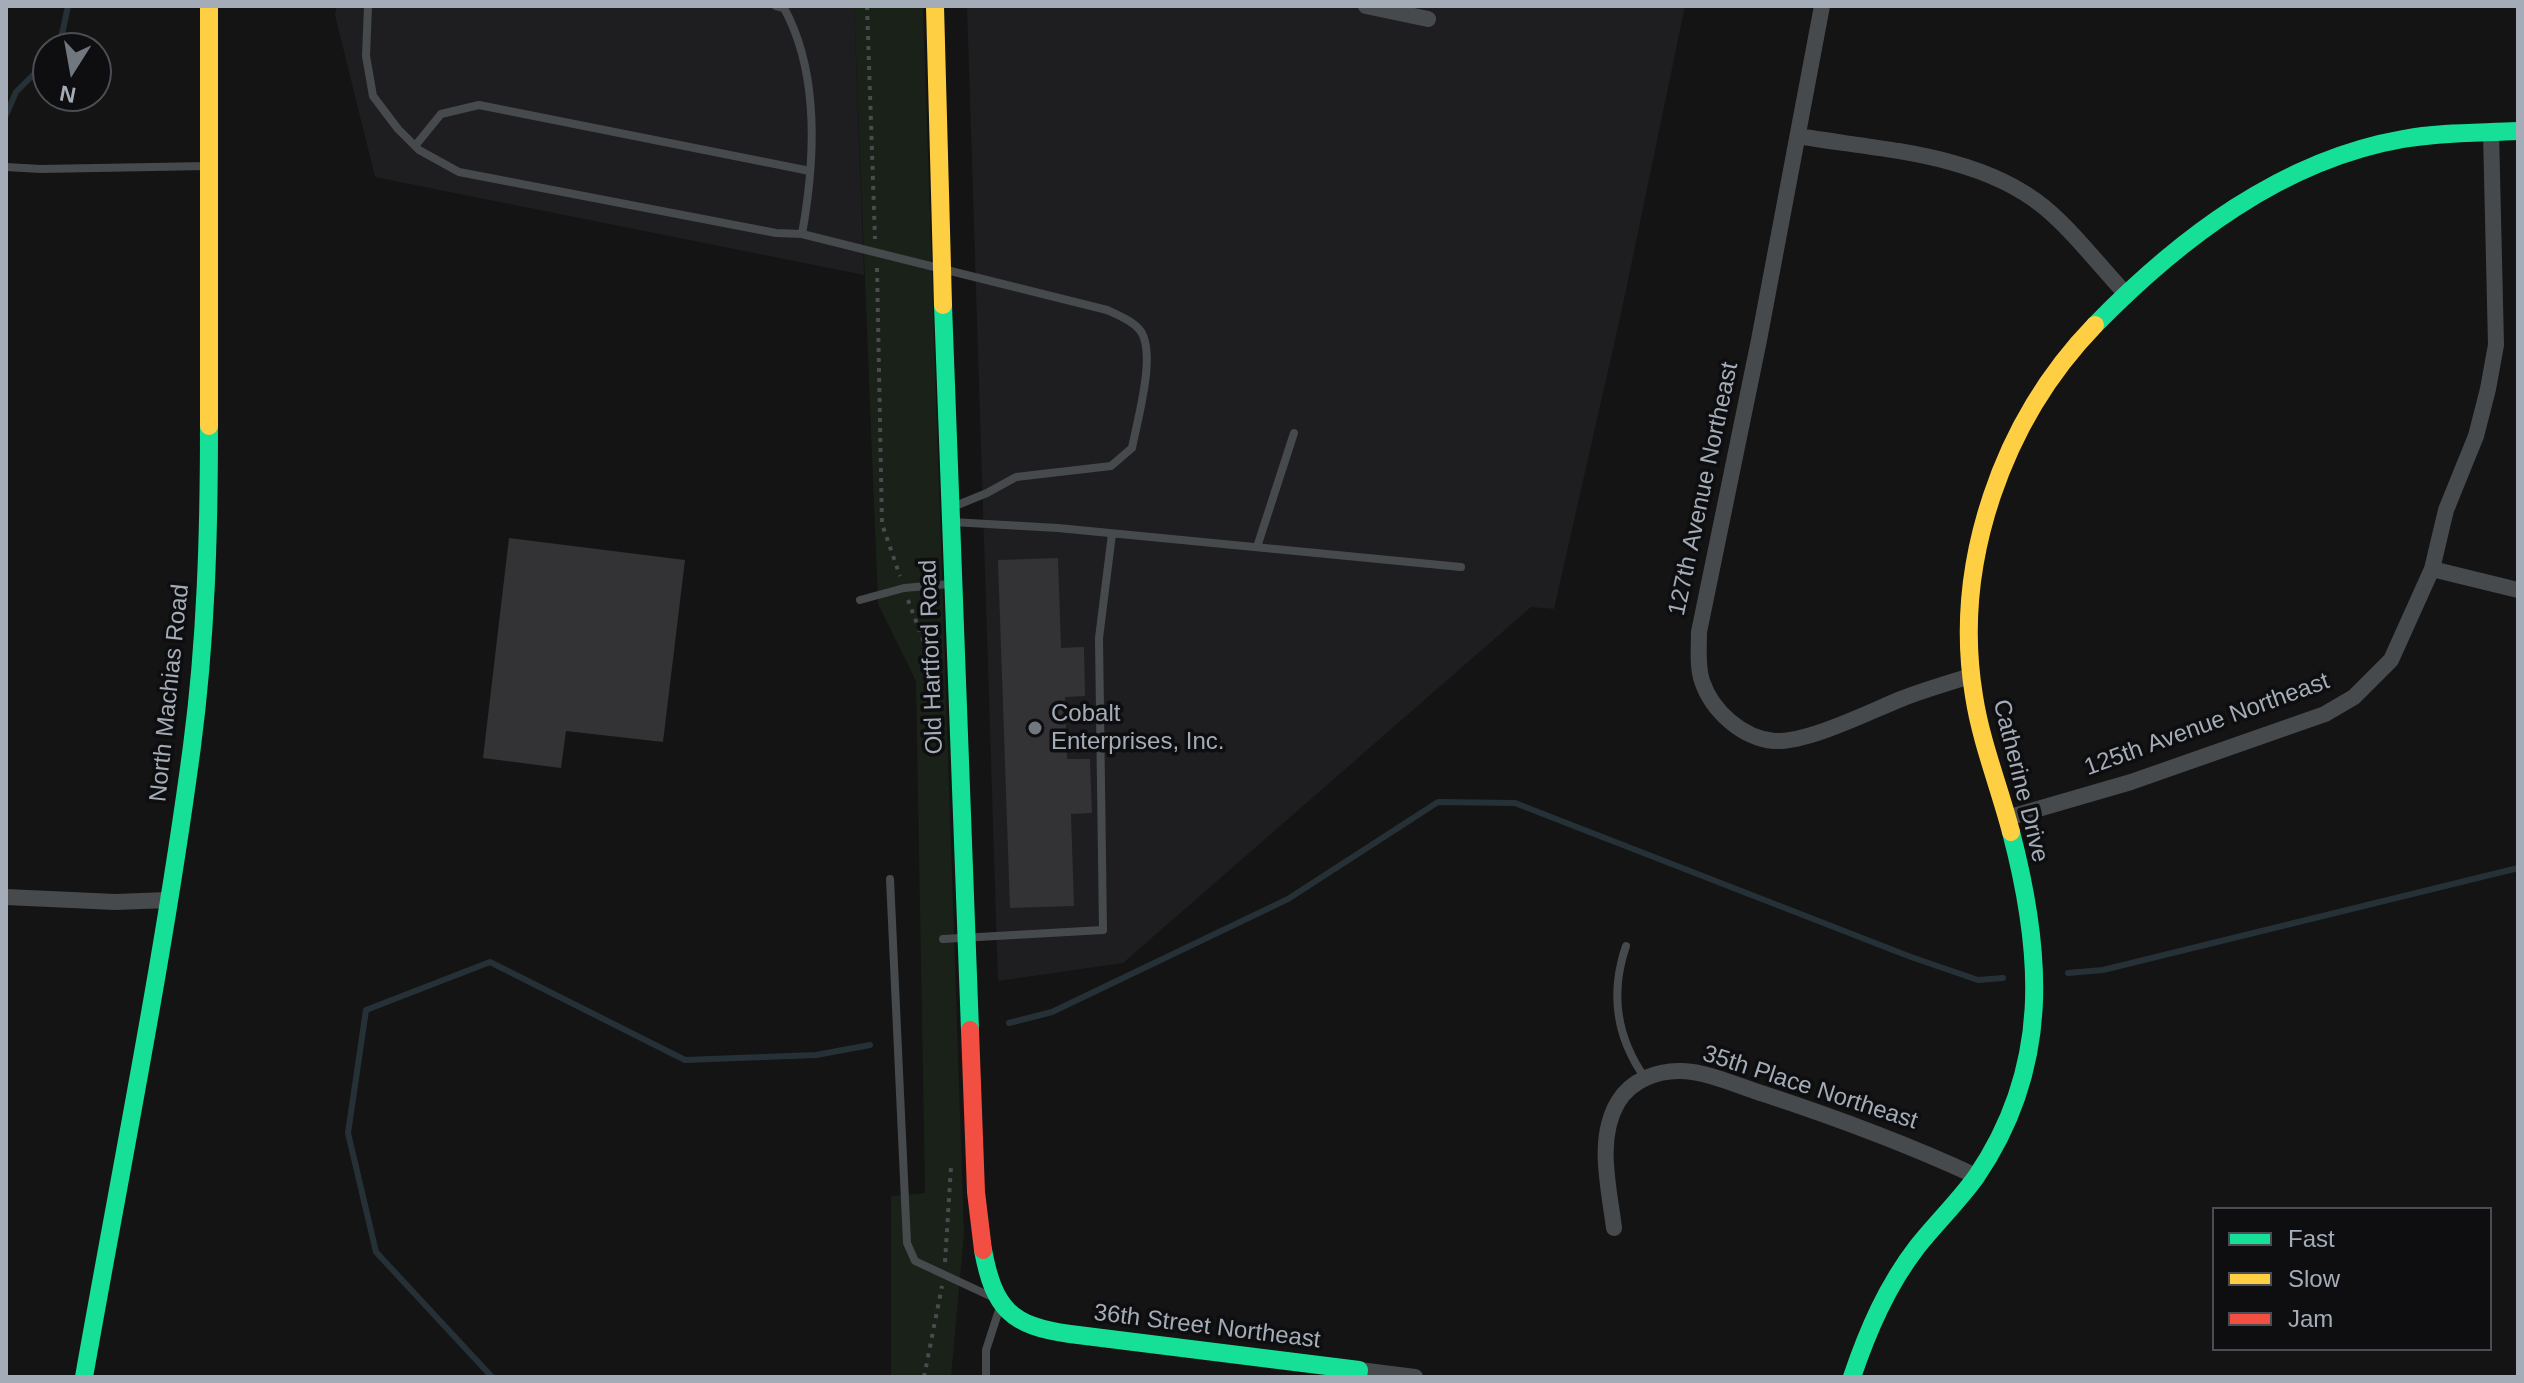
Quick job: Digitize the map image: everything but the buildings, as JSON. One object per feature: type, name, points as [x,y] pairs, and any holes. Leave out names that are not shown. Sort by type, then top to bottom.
[{"type":"street","name":"North Machias Road","points":[[84,1377],[168,900],[192,744],[204,616],[209,511],[209,6]]},
{"type":"street","name":"Old Hartford Road","points":[[935,6],[976,1192],[991,1281],[1002,1302]]},
{"type":"street","points":[[1366,6],[1428,19]]},
{"type":"street","name":"127th Avenue Northeast","points":[[1822,6],[1699,632],[1698,655],[1702,681],[1726,719],[1752,735],[1774,741],[1825,729],[1917,693],[1971,676]]},
{"type":"street","name":"Catherine Drive","points":[[1852,1377],[1865,1336],[1885,1296],[1914,1250],[1976,1176],[2004,1126],[2033,1033],[2035,943],[2007,818],[1981,738],[1971,676],[1969,637],[1974,569],[1986,511],[2003,462],[2026,413],[2060,363],[2124,292],[2226,212],[2305,169],[2392,141],[2518,131]]},
{"type":"street","name":"125th Avenue Northeast","points":[[2007,818],[2131,782],[2325,714],[2354,697],[2391,660],[2432,569],[2446,510],[2476,436],[2488,389],[2496,345],[2491,132]]},
{"type":"street","points":[[1798,136],[1960,163],[1996,177],[2045,208],[2124,292]]},
{"type":"street","points":[[2432,569],[2518,590]]},
{"type":"street","points":[[6,897],[115,902],[168,900]]},
{"type":"street","name":"35th Place Northeast","points":[[1645,1078],[1683,1071],[1714,1078],[1830,1115],[1912,1146],[1976,1176]]},
{"type":"street","points":[[1614,1228],[1606,1147],[1609,1123],[1619,1099],[1645,1078]]},
{"type":"street","name":"36th Street Northeast","points":[[1002,1302],[1015,1318],[1061,1332],[1359,1374],[1415,1377]]},
{"type":"lane","points":[[368,6],[366,56],[373,96],[415,146],[459,172],[776,233],[802,234],[942,267],[1116,314],[1142,331],[1148,358],[1132,448],[1111,466],[1016,477],[951,515]]},
{"type":"lane","points":[[776,6],[784,8],[797,30],[810,108],[810,171],[802,234]]},
{"type":"lane","points":[[415,146],[441,114],[479,105],[810,171]]},
{"type":"lane","points":[[6,167],[208,166]]},
{"type":"lane","points":[[1257,547],[1294,433]]},
{"type":"lane","points":[[951,515],[1112,534],[1461,567]]},
{"type":"lane","points":[[943,939],[1103,930],[1099,638],[1112,534]]},
{"type":"lane","points":[[860,600],[904,588],[954,583]]},
{"type":"lane","points":[[890,879],[907,1243],[915,1261],[1002,1302],[986,1350],[986,1377]]},
{"type":"lane","points":[[1626,946],[1616,991],[1619,1022],[1629,1052],[1645,1078]]},
{"type":"shaded area","points":[[337,6],[854,6],[864,275],[375,177],[335,15]]},
{"type":"shaded area","points":[[854,6],[923,6],[964,1233],[951,1377],[891,1377],[891,1196],[925,1193],[916,681],[878,604]]},
{"type":"shaded area","points":[[967,6],[1685,6],[1622,309],[1554,609],[1531,607],[1123,963],[998,981]]},
{"type":"waterway","points":[[62,32],[68,6]]},
{"type":"waterway","points":[[6,115],[16,92],[32,76]]},
{"type":"waterway","points":[[1009,1023],[1052,1012],[1288,899],[1438,802],[1515,803],[1911,957],[1978,980],[2003,978]]},
{"type":"waterway","points":[[2068,973],[2103,970],[2518,868]]},
{"type":"waterway","points":[[492,1377],[376,1252],[348,1133],[366,1010],[490,962],[685,1060],[816,1055],[870,1045]]},
{"type":"traffic: fast","points":[[2095,325],[2127,293],[2197,234],[2275,184],[2316,165],[2358,149],[2403,139],[2518,131]]},
{"type":"traffic: fast","points":[[943,305],[970,1030]]},
{"type":"traffic: fast","points":[[84,1377],[155,983],[192,746],[206,586],[209,426]]},
{"type":"traffic: fast","points":[[1852,1377],[1872,1325],[1896,1277],[1976,1177],[2000,1136],[2018,1094],[2034,1009],[2034,966],[2030,922],[2011,832]]},
{"type":"traffic: fast","points":[[983,1250],[987,1270],[1000,1300],[1008,1311],[1033,1326],[1070,1334],[1359,1370],[1358,1377]]},
{"type":"traffic: slow","points":[[209,6],[209,426]]},
{"type":"traffic: slow","points":[[935,6],[943,305]]},
{"type":"traffic: slow","points":[[2011,832],[1974,696],[1969,646],[1971,595],[1978,545],[2010,449],[2034,404],[2062,363],[2095,325]]},
{"type":"traffic: jam","points":[[970,1030],[976,1192],[983,1250]]},
{"type":"place","name":"Cobalt Enterprises, Inc.","points":[[1035,728]]}]
